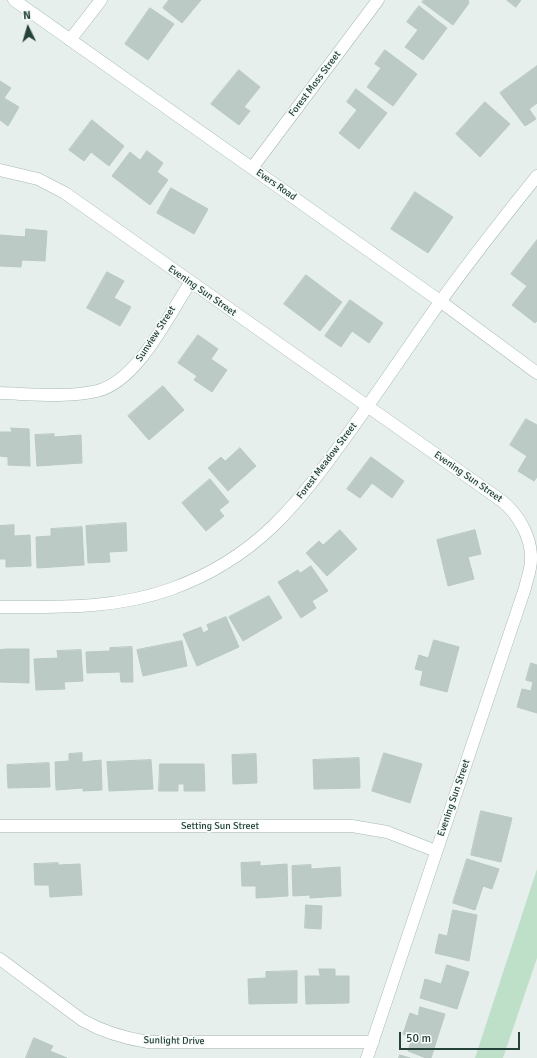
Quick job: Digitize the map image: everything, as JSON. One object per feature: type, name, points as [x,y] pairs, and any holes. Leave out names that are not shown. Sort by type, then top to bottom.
[{"type":"street","name":"Evers Road","points":[[14,0],[440,301],[537,373]]},
{"type":"street","points":[[70,40],[101,0]]},
{"type":"street","name":"Forest Moss Street","points":[[252,168],[378,0]]},
{"type":"street","name":"Evening Sun Street","points":[[0,170],[38,179],[65,193],[190,283],[508,506],[526,531],[531,554],[531,562],[525,588],[367,1058]]},
{"type":"street","name":"Forest Meadow Street","points":[[0,607],[73,607],[110,604],[141,598],[171,589],[214,569],[254,544],[278,523],[308,490],[368,407],[440,301],[537,176]]},
{"type":"street","name":"Sunview Street","points":[[0,393],[71,395],[98,391],[118,382],[139,363],[190,283]]},
{"type":"street","name":"Setting Sun Street","points":[[0,826],[352,826],[387,832],[436,851]]},
{"type":"street","name":"Sunlight Drive","points":[[0,959],[82,1020],[96,1028],[121,1038],[148,1042],[373,1042]]},
{"type":"green space","points":[[537,869],[537,958],[503,1058],[475,1058]]},
{"type":"building","points":[[169,0],[201,0],[182,23],[163,8]]},
{"type":"building","points":[[424,0],[468,0],[469,3],[453,25],[422,2]]},
{"type":"building","points":[[507,0],[521,0],[516,7]]},
{"type":"building","points":[[419,6],[447,28],[423,60],[405,47],[418,30],[407,22]]},
{"type":"building","points":[[150,8],[174,24],[148,60],[125,44]]},
{"type":"building","points":[[385,50],[417,74],[393,106],[367,87],[381,68],[375,64]]},
{"type":"building","points":[[537,66],[537,103],[529,109],[536,119],[525,126],[500,93]]},
{"type":"building","points":[[239,70],[260,87],[244,107],[250,111],[239,125],[211,104]]},
{"type":"building","points":[[0,81],[11,88],[4,98],[19,107],[8,126],[0,120]]},
{"type":"building","points":[[356,89],[387,113],[359,149],[339,133],[357,110],[347,102]]},
{"type":"building","points":[[485,102],[510,124],[480,157],[456,134]]},
{"type":"building","points":[[92,120],[124,146],[109,166],[91,152],[84,161],[69,150]]},
{"type":"building","points":[[147,151],[163,163],[157,172],[168,180],[150,205],[112,176],[130,152],[140,160]]},
{"type":"building","points":[[171,188],[208,209],[194,234],[157,213]]},
{"type":"building","points":[[415,192],[453,217],[428,253],[391,229]]},
{"type":"building","points":[[26,229],[47,231],[45,261],[22,260],[21,267],[0,266],[0,235],[25,237]]},
{"type":"building","points":[[537,240],[537,321],[535,323],[512,305],[527,286],[511,274]]},
{"type":"building","points":[[107,272],[124,281],[114,298],[131,307],[120,326],[87,308]]},
{"type":"building","points":[[306,275],[342,302],[320,331],[284,304]]},
{"type":"building","points":[[350,300],[383,323],[369,343],[352,331],[341,347],[325,336]]},
{"type":"building","points":[[198,335],[218,349],[211,359],[227,370],[212,392],[194,380],[197,376],[178,363]]},
{"type":"building","points":[[163,386],[184,410],[149,440],[128,416]]},
{"type":"building","points":[[526,419],[537,425],[537,477],[534,481],[518,471],[527,456],[510,445]]},
{"type":"building","points":[[11,428],[29,429],[30,466],[8,465],[8,457],[0,456],[0,432],[12,432]]},
{"type":"building","points":[[54,434],[54,437],[81,435],[82,463],[37,466],[35,435]]},
{"type":"building","points":[[240,448],[256,466],[228,491],[208,468],[221,457],[225,461]]},
{"type":"building","points":[[371,457],[404,481],[392,498],[372,483],[360,498],[347,489]]},
{"type":"building","points":[[210,479],[229,502],[219,510],[224,516],[206,531],[182,503]]},
{"type":"building","points":[[126,523],[127,551],[109,552],[110,562],[88,563],[86,526]]},
{"type":"building","points":[[14,525],[14,536],[30,535],[31,566],[6,567],[6,559],[0,559],[0,526]]},
{"type":"building","points":[[82,527],[84,565],[37,568],[36,537],[51,536],[51,529]]},
{"type":"building","points":[[340,530],[357,549],[327,576],[306,553],[319,541],[323,545]]},
{"type":"building","points":[[475,530],[481,554],[468,557],[474,579],[448,586],[437,540]]},
{"type":"building","points":[[311,566],[328,591],[312,601],[316,608],[301,618],[278,582],[298,570],[300,573]]},
{"type":"building","points":[[269,596],[282,618],[243,641],[229,617]]},
{"type":"building","points":[[226,617],[239,647],[197,666],[183,634],[201,627],[203,633],[209,630],[207,625]]},
{"type":"building","points":[[434,640],[459,647],[447,692],[420,685],[423,671],[415,669],[419,655],[428,658]]},
{"type":"building","points":[[182,641],[187,666],[143,676],[137,650]]},
{"type":"building","points":[[132,647],[133,682],[121,682],[120,672],[87,673],[86,652],[110,651],[110,648]]},
{"type":"building","points":[[29,649],[29,683],[0,682],[0,650]]},
{"type":"building","points":[[81,650],[83,681],[64,682],[65,689],[36,690],[34,659],[58,658],[57,651]]},
{"type":"building","points":[[531,663],[537,665],[537,713],[517,707],[522,689],[531,691],[533,682],[526,680]]},
{"type":"building","points":[[82,753],[82,762],[101,760],[102,790],[83,791],[83,788],[56,790],[55,762],[69,761],[69,754]]},
{"type":"building","points":[[384,753],[422,764],[410,803],[372,791]]},
{"type":"building","points":[[256,754],[257,783],[233,784],[232,755]]},
{"type":"building","points":[[359,758],[360,788],[314,789],[313,760]]},
{"type":"building","points":[[151,760],[153,789],[109,791],[107,762]]},
{"type":"building","points":[[49,763],[50,787],[8,788],[7,765]]},
{"type":"building","points":[[160,764],[204,764],[205,791],[184,791],[184,784],[178,784],[178,791],[159,791]]},
{"type":"building","points":[[481,811],[512,818],[501,862],[471,855]]},
{"type":"building","points":[[467,859],[499,869],[492,889],[483,886],[475,910],[453,903]]},
{"type":"building","points":[[260,862],[260,866],[287,864],[288,896],[256,898],[256,886],[242,886],[241,863]]},
{"type":"building","points":[[58,863],[58,865],[80,864],[82,895],[50,897],[49,885],[35,885],[34,864]]},
{"type":"building","points":[[311,865],[311,869],[340,867],[341,896],[310,898],[310,895],[293,896],[292,866]]},
{"type":"building","points":[[306,905],[322,906],[321,929],[305,928]]},
{"type":"building","points":[[453,910],[477,915],[469,961],[435,953],[439,934],[447,936]]},
{"type":"building","points":[[447,965],[469,972],[457,1009],[420,998],[425,979],[441,984]]},
{"type":"building","points":[[319,969],[335,969],[335,976],[349,976],[349,1003],[306,1004],[305,976],[320,976]]},
{"type":"building","points":[[297,971],[297,1003],[249,1004],[248,979],[266,978],[266,972]]},
{"type":"building","points":[[420,1007],[445,1014],[431,1058],[426,1058],[408,1051],[412,1038],[403,1034],[410,1013],[418,1016]]},
{"type":"building","points":[[34,1038],[53,1046],[50,1051],[67,1058],[26,1058]]},
{"type":"building","points":[[400,1055],[410,1058],[399,1058]]}]
